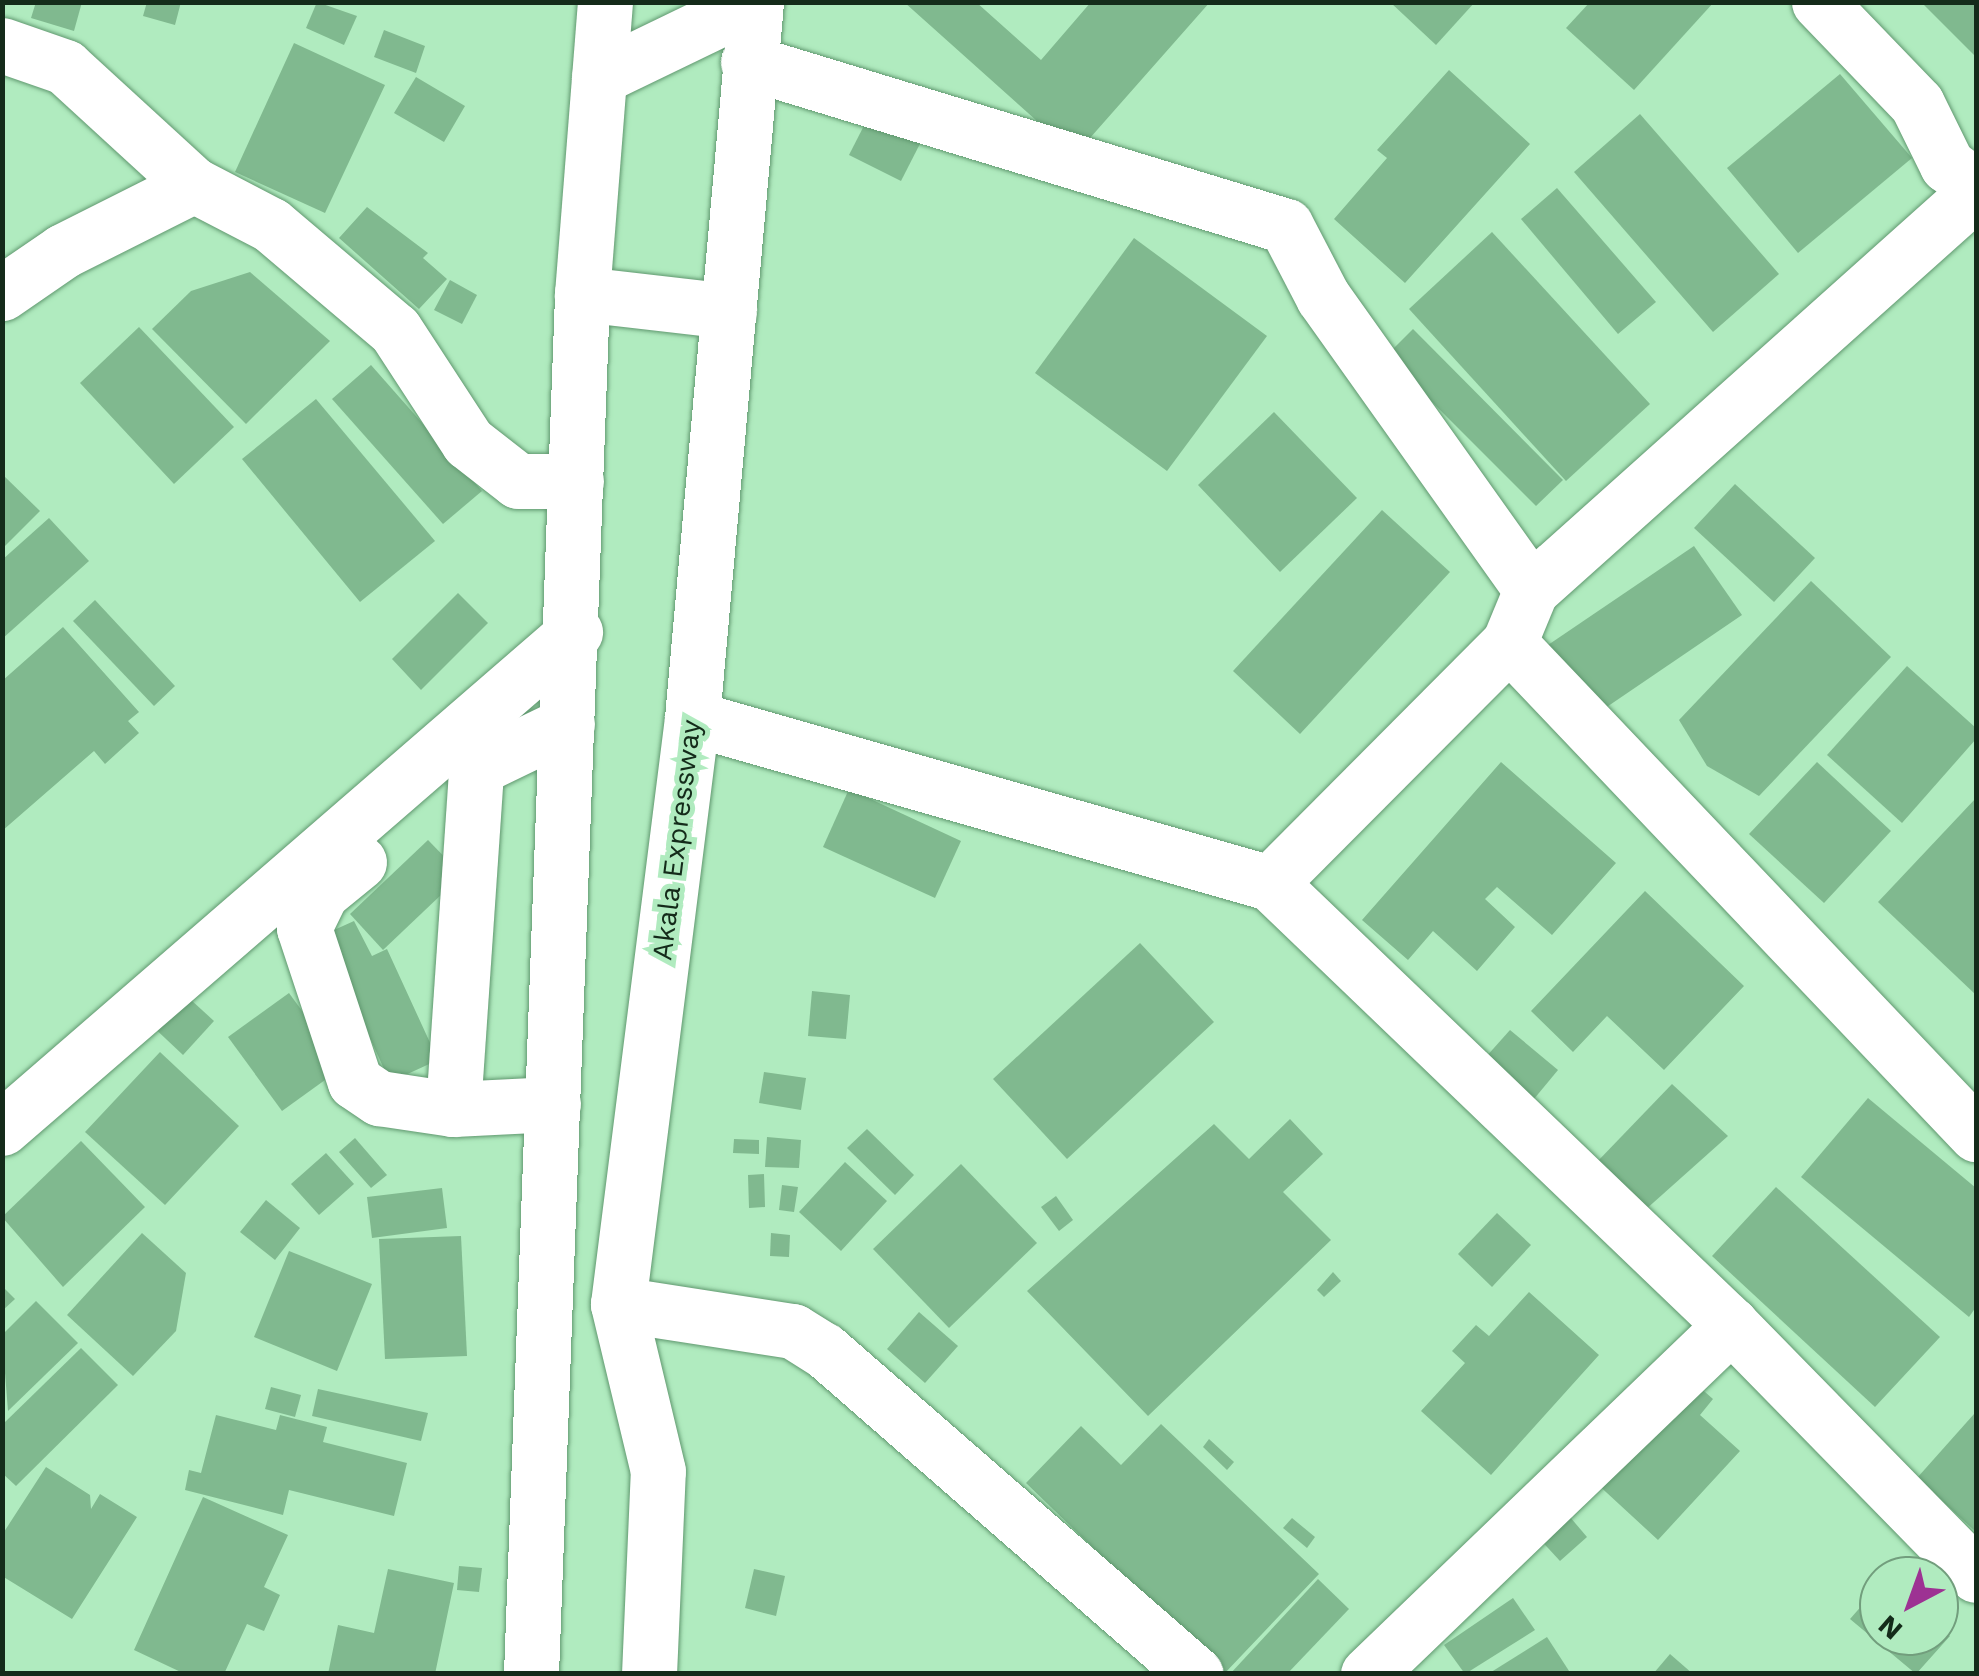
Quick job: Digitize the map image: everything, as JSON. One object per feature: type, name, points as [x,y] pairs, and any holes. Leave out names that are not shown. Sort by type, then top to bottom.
[{"type":"street","points":[[531,1674],[567,724],[575,632],[582,294],[605,2]]},
{"type":"street","points":[[599,76],[755,2]]},
{"type":"street","name":"Akala Expressway","points":[[648,1674],[658,1471],[618,1304],[692,718],[755,2]]},
{"type":"street","points":[[1270,884],[1508,642],[1531,590],[1969,174],[1918,104],[1819,2]]},
{"type":"street","points":[[2,45],[65,67],[194,186],[270,225],[395,330],[468,442],[518,481],[576,481]]},
{"type":"street","points":[[748,62],[1286,226],[1323,296],[1531,590]]},
{"type":"street","points":[[2,293],[63,251],[194,186]]},
{"type":"street","points":[[582,294],[729,311]]},
{"type":"street","points":[[2,1128],[575,632]]},
{"type":"street","points":[[1508,642],[1976,1134]]},
{"type":"street","points":[[692,718],[1270,884],[1731,1324],[1976,1575]]},
{"type":"street","points":[[553,1104],[453,1108],[379,1098],[355,1082],[304,928],[321,892],[476,768],[567,724]]},
{"type":"street","points":[[453,1108],[476,768]]},
{"type":"street","points":[[618,1304],[793,1331],[824,1350],[1195,1674]]},
{"type":"street","points":[[1368,1674],[1731,1324]]},
{"type":"building","points":[[36,2],[82,2],[74,31],[31,18]]},
{"type":"building","points":[[147,2],[181,2],[175,25],[143,16]]},
{"type":"building","points":[[317,2],[357,16],[344,45],[306,28]]},
{"type":"building","points":[[904,2],[976,2],[1041,60],[1091,2],[1210,2],[1075,155]]},
{"type":"building","points":[[1390,2],[1475,2],[1436,45]]},
{"type":"building","points":[[1590,2],[1714,2],[1634,90],[1566,28]]},
{"type":"building","points":[[1921,2],[1976,2],[1976,57]]},
{"type":"building","points":[[384,30],[425,46],[416,73],[374,57]]},
{"type":"building","points":[[294,43],[385,85],[325,213],[235,172]]},
{"type":"building","points":[[1449,70],[1530,144],[1405,283],[1334,219],[1387,158],[1377,150]]},
{"type":"building","points":[[1840,74],[1912,158],[1798,253],[1727,168]]},
{"type":"building","points":[[416,77],[465,106],[444,142],[394,113]]},
{"type":"building","points":[[874,106],[926,132],[901,181],[849,155]]},
{"type":"building","points":[[1640,114],[1779,274],[1713,332],[1574,172]]},
{"type":"building","points":[[1557,188],[1656,302],[1618,334],[1521,219]]},
{"type":"building","points":[[367,207],[428,253],[423,258],[447,279],[419,309],[339,238]]},
{"type":"building","points":[[1492,232],[1650,404],[1566,481],[1409,309]]},
{"type":"building","points":[[1134,238],[1267,336],[1167,471],[1035,373]]},
{"type":"building","points":[[250,272],[330,341],[246,424],[152,329],[191,291]]},
{"type":"building","points":[[450,280],[477,295],[462,324],[434,310]]},
{"type":"building","points":[[139,327],[234,427],[174,484],[80,383]]},
{"type":"building","points":[[1413,329],[1563,480],[1536,506],[1386,356]]},
{"type":"building","points":[[371,365],[482,491],[443,524],[332,399]]},
{"type":"building","points":[[316,399],[435,541],[360,602],[242,459]]},
{"type":"building","points":[[1274,412],[1357,498],[1280,572],[1198,485]]},
{"type":"building","points":[[2,474],[40,511],[2,549]]},
{"type":"building","points":[[1735,484],[1815,558],[1774,602],[1694,528]]},
{"type":"building","points":[[1382,510],[1450,572],[1300,734],[1233,671]]},
{"type":"building","points":[[49,518],[89,561],[2,639],[2,560]]},
{"type":"building","points":[[1694,546],[1742,615],[1595,715],[1548,645]]},
{"type":"building","points":[[1811,581],[1891,657],[1759,796],[1707,766],[1679,720]]},
{"type":"building","points":[[458,593],[488,623],[421,690],[392,659]]},
{"type":"building","points":[[95,600],[175,686],[154,706],[73,621]]},
{"type":"building","points":[[63,627],[139,712],[128,721],[139,733],[105,764],[94,751],[2,831],[2,681]]},
{"type":"building","points":[[1907,666],[1976,728],[1976,739],[1902,823],[1827,755]]},
{"type":"building","points":[[1501,762],[1616,863],[1552,935],[1497,887],[1485,899],[1515,927],[1477,971],[1433,931],[1408,960],[1362,920]]},
{"type":"building","points":[[1817,762],[1891,831],[1824,903],[1749,834]]},
{"type":"building","points":[[849,789],[961,841],[935,898],[823,847]]},
{"type":"building","points":[[1976,798],[1976,995],[1878,902]]},
{"type":"building","points":[[428,840],[462,875],[383,950],[350,914]]},
{"type":"building","points":[[1645,891],[1744,986],[1664,1070],[1607,1016],[1573,1052],[1531,1011]]},
{"type":"building","points":[[354,921],[372,956],[387,949],[438,1060],[390,1082],[323,935]]},
{"type":"building","points":[[1140,943],[1214,1022],[1067,1159],[993,1079]]},
{"type":"building","points":[[179,989],[214,1021],[183,1055],[149,1023]]},
{"type":"building","points":[[812,991],[850,995],[846,1039],[808,1036]]},
{"type":"building","points":[[289,993],[343,1067],[282,1111],[228,1037]]},
{"type":"building","points":[[1510,1030],[1558,1070],[1534,1099],[1485,1058]]},
{"type":"building","points":[[160,1052],[239,1126],[165,1205],[85,1132]]},
{"type":"building","points":[[764,1072],[806,1078],[801,1110],[759,1103]]},
{"type":"building","points":[[1672,1084],[1728,1136],[1644,1211],[1595,1164]]},
{"type":"building","points":[[1868,1098],[1976,1188],[1976,1307],[1969,1317],[1801,1177]]},
{"type":"building","points":[[1290,1119],[1323,1154],[1283,1192],[1331,1240],[1148,1416],[1027,1291],[1214,1124],[1249,1159]]},
{"type":"building","points":[[867,1129],[914,1175],[895,1195],[847,1148]]},
{"type":"building","points":[[767,1137],[801,1140],[799,1168],[765,1167]]},
{"type":"building","points":[[355,1138],[387,1175],[371,1188],[339,1152]]},
{"type":"building","points":[[734,1139],[759,1140],[759,1154],[733,1153]]},
{"type":"building","points":[[81,1141],[145,1207],[63,1287],[2,1217]]},
{"type":"building","points":[[326,1153],[354,1184],[319,1215],[291,1184]]},
{"type":"building","points":[[845,1162],[887,1201],[841,1251],[799,1212]]},
{"type":"building","points":[[961,1164],[1037,1243],[949,1328],[873,1249]]},
{"type":"building","points":[[764,1174],[765,1207],[749,1208],[748,1175]]},
{"type":"building","points":[[782,1185],[798,1187],[794,1212],[779,1210]]},
{"type":"building","points":[[1776,1187],[1940,1337],[1875,1407],[1712,1256]]},
{"type":"building","points":[[442,1188],[447,1228],[372,1238],[367,1197]]},
{"type":"building","points":[[1056,1196],[1073,1220],[1059,1231],[1041,1207]]},
{"type":"building","points":[[266,1200],[300,1228],[275,1260],[240,1232]]},
{"type":"building","points":[[1497,1213],[1531,1245],[1492,1287],[1458,1254]]},
{"type":"building","points":[[142,1233],[186,1273],[176,1331],[133,1376],[67,1315]]},
{"type":"building","points":[[771,1233],[790,1235],[789,1257],[770,1256]]},
{"type":"building","points":[[461,1236],[467,1356],[385,1359],[379,1239]]},
{"type":"building","points":[[289,1251],[372,1284],[337,1371],[254,1337]]},
{"type":"building","points":[[1333,1272],[1341,1281],[1324,1297],[1317,1290]]},
{"type":"building","points":[[2,1286],[15,1299],[2,1311]]},
{"type":"building","points":[[1529,1292],[1599,1355],[1491,1475],[1421,1411],[1465,1363],[1452,1351],[1476,1325],[1489,1336]]},
{"type":"building","points":[[36,1301],[78,1343],[8,1411],[2,1335]]},
{"type":"building","points":[[919,1312],[958,1346],[925,1383],[887,1349]]},
{"type":"building","points":[[81,1348],[118,1385],[16,1486],[2,1473],[2,1425]]},
{"type":"building","points":[[1689,1378],[1713,1399],[1700,1415],[1740,1451],[1658,1540],[1594,1481]]},
{"type":"building","points":[[271,1387],[301,1395],[295,1417],[265,1409]]},
{"type":"building","points":[[318,1389],[428,1413],[421,1441],[312,1416]]},
{"type":"building","points":[[1974,1414],[1976,1417],[1976,1532],[1917,1478]]},
{"type":"building","points":[[216,1415],[276,1430],[280,1415],[327,1427],[323,1442],[407,1463],[394,1516],[289,1490],[283,1515],[185,1490],[189,1470],[201,1473]]},
{"type":"building","points":[[1161,1424],[1319,1574],[1224,1674],[1026,1483],[1081,1426],[1121,1465]]},
{"type":"building","points":[[1209,1439],[1234,1462],[1227,1470],[1203,1447]]},
{"type":"building","points":[[46,1467],[90,1495],[91,1509],[100,1494],[137,1517],[72,1619],[2,1576],[2,1535]]},
{"type":"building","points":[[203,1497],[288,1535],[264,1587],[280,1595],[264,1631],[247,1624],[224,1674],[185,1674],[134,1650]]},
{"type":"building","points":[[1564,1510],[1587,1537],[1560,1561],[1536,1535]]},
{"type":"building","points":[[1292,1518],[1315,1537],[1307,1548],[1283,1528]]},
{"type":"building","points":[[459,1566],[482,1568],[479,1592],[457,1590]]},
{"type":"building","points":[[388,1569],[454,1583],[435,1674],[328,1674],[338,1625],[374,1633]]},
{"type":"building","points":[[754,1569],[785,1576],[776,1616],[745,1608]]},
{"type":"building","points":[[1318,1579],[1349,1609],[1287,1674],[1230,1674]]},
{"type":"building","points":[[1513,1598],[1535,1630],[1465,1674],[1444,1645]]},
{"type":"building","points":[[1859,1609],[1859,1626],[1850,1619]]},
{"type":"building","points":[[1547,1637],[1571,1674],[1488,1674]]},
{"type":"building","points":[[1670,1654],[1693,1674],[1653,1674]]},
{"type":"building","points":[[1894,1656],[1932,1656],[1916,1674]]}]
